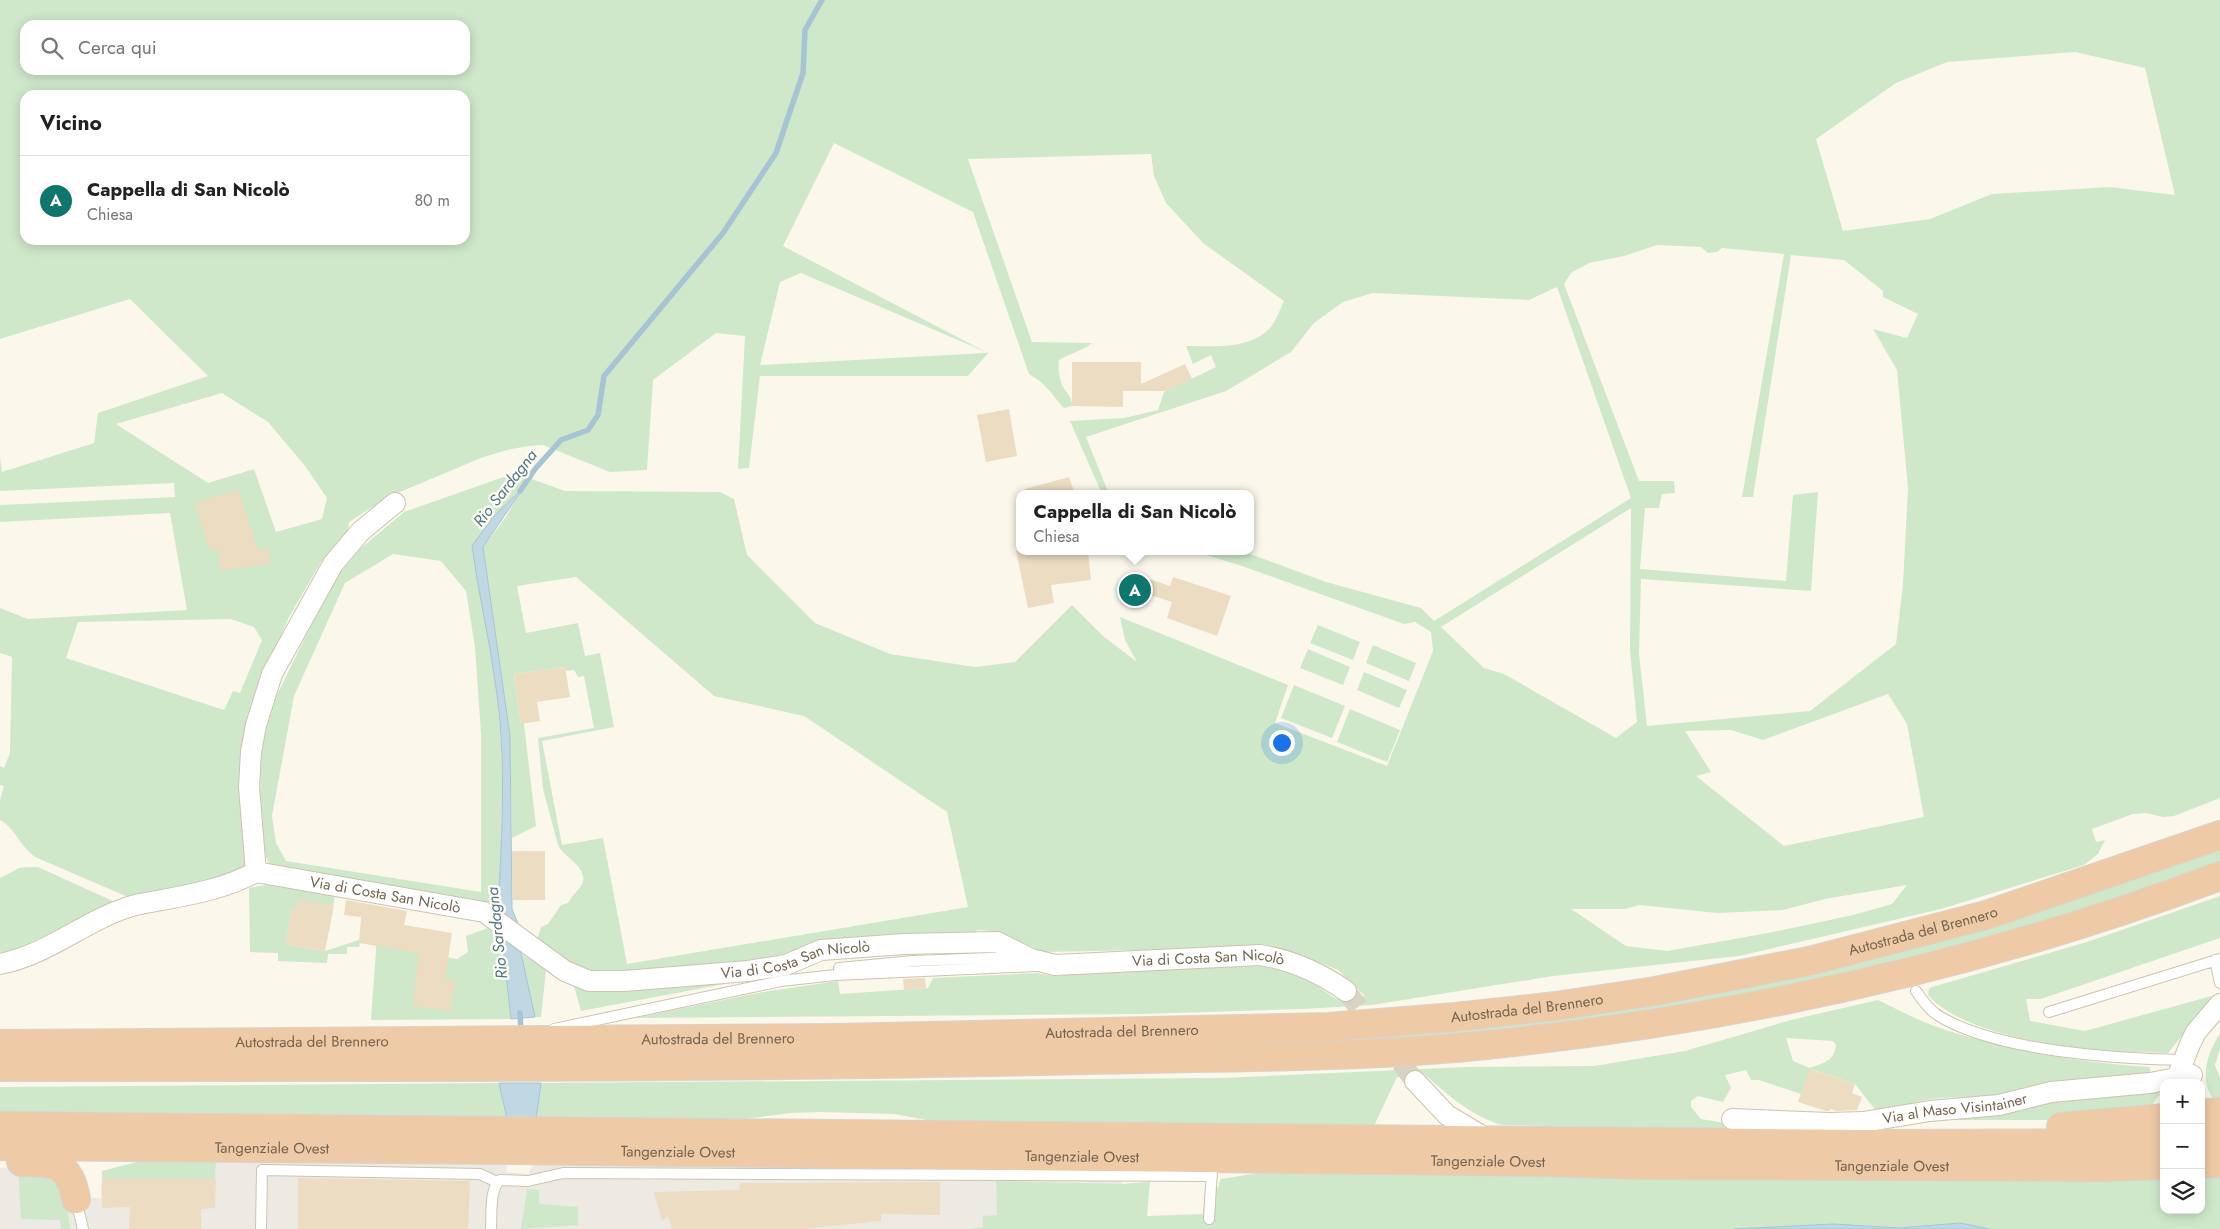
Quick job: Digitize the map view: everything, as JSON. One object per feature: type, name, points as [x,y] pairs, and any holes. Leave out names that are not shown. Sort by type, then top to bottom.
[{"type":"highway","name":"Autostrada del Brennero","points":[[0,1044],[498,1040],[541,1036],[844,1038],[1328,1027],[1556,1006],[1655,991],[1809,961],[1876,945],[1986,915],[2220,835]]},
{"type":"highway","name":"Autostrada del Brennero","points":[[0,1067],[498,1068],[847,1064],[1309,1056],[1483,1045],[1649,1025],[1788,1001],[2003,949],[2137,906],[2220,876]]},
{"type":"highway","points":[[1862,1144],[1937,1126],[2072,1127],[2151,1119]]},
{"type":"highway","name":"Tangenziale Ovest","points":[[0,1126],[520,1140],[1212,1168],[1544,1162],[1652,1165],[2095,1167],[2160,1165]]},
{"type":"highway","points":[[2205,1140],[2220,1139]]},
{"type":"highway","name":"Tangenziale Ovest","points":[[0,1146],[520,1140],[1489,1140],[1862,1144],[2160,1143]]},
{"type":"highway","points":[[0,1162],[49,1163],[63,1168],[71,1177],[76,1199]]},
{"type":"highway","points":[[2205,1164],[2220,1164]]},
{"type":"street","points":[[0,964],[30,956],[102,918],[133,906],[212,890],[236,883],[256,872],[250,787],[251,752],[256,725],[272,674],[333,564],[361,531],[395,503]]},
{"type":"street","name":"Via di Costa San Nicolò","points":[[256,872],[484,912],[565,971],[589,981],[606,982],[766,968],[786,965],[821,950],[904,944],[997,942],[1025,956],[1054,965],[1260,955],[1282,958],[1297,964],[1346,991]]},
{"type":"street","points":[[2184,1076],[2197,1054],[2220,1005]]},
{"type":"street","name":"Via al Maso Visintainer","points":[[1732,1119],[1830,1123],[1863,1122],[1930,1111],[1999,1105],[2050,1092],[2150,1083],[2184,1076]]},
{"type":"street","points":[[1415,1081],[1447,1115],[1489,1140]]},
{"type":"street","points":[[2151,1119],[2160,1108]]},
{"type":"lane","points":[[541,1036],[834,969],[913,961],[1025,956]]},
{"type":"lane","points":[[2049,1012],[2217,960],[2220,983]]},
{"type":"lane","points":[[781,981],[835,975],[1054,965]]},
{"type":"lane","points":[[1916,991],[1940,1017],[1977,1033],[2038,1048],[2151,1059],[2184,1076]]},
{"type":"lane","points":[[261,1229],[262,1170],[480,1174],[497,1182],[504,1179],[528,1181],[563,1173],[1212,1168],[1209,1219]]},
{"type":"lane","points":[[491,1229],[494,1192],[497,1182]]},
{"type":"lane","points":[[76,1199],[84,1229]]},
{"type":"shaded area","points":[[149,1159],[507,1161],[506,1172],[529,1174],[532,1165],[1122,1172],[1122,1184],[1150,1182],[983,1227],[969,1229],[0,1229],[0,1168],[43,1169],[87,1198],[101,1198],[102,1171]]},
{"type":"green space","points":[[0,0],[2220,0],[2220,798],[2174,816],[2163,817],[2146,813],[2133,814],[2092,829],[2096,842],[2105,840],[2098,854],[2084,865],[1941,909],[1739,956],[1553,976],[1372,1005],[1303,1009],[1141,1014],[634,1018],[763,992],[838,981],[840,994],[928,988],[933,978],[1038,973],[1056,976],[1075,971],[1264,966],[1285,969],[1305,977],[1336,999],[1365,996],[1338,970],[1302,955],[1281,950],[1243,948],[1044,952],[991,931],[977,930],[975,936],[779,961],[648,973],[583,972],[537,941],[541,927],[548,924],[561,905],[568,903],[581,886],[583,878],[579,868],[558,845],[543,789],[538,738],[594,728],[584,676],[578,677],[574,670],[566,671],[565,667],[514,674],[521,724],[524,724],[536,826],[512,838],[510,736],[483,547],[506,517],[522,489],[472,546],[493,664],[501,738],[502,824],[498,909],[481,903],[272,865],[268,862],[263,849],[260,815],[261,741],[271,707],[333,581],[360,549],[404,512],[515,473],[565,491],[720,492],[734,499],[747,555],[815,623],[890,654],[975,667],[1015,662],[1072,605],[1103,636],[1137,662],[1125,640],[1120,617],[1288,685],[1275,723],[1387,766],[1433,651],[1431,632],[1415,622],[1404,624],[1245,567],[1206,555],[1253,555],[1326,582],[1421,608],[1434,621],[1631,498],[1557,287],[1529,300],[1373,293],[1343,302],[1314,323],[1291,352],[1226,391],[1086,437],[1107,490],[1100,490],[1070,421],[1124,418],[1158,410],[1164,392],[1216,367],[1211,355],[1193,364],[1186,346],[1219,346],[1251,341],[1269,329],[1284,301],[1203,243],[1166,203],[1154,176],[1151,154],[968,159],[1032,342],[1092,343],[1059,360],[1061,382],[1072,403],[1072,406],[1064,408],[1045,385],[1029,374],[973,212],[834,143],[783,246],[988,353],[968,376],[760,376],[749,468],[738,469],[745,336],[716,333],[653,380],[647,470],[610,472],[543,445],[528,446],[481,458],[388,497],[349,522],[348,534],[321,562],[289,617],[262,680],[246,863],[243,870],[233,879],[128,897],[35,857],[25,848],[10,828],[0,820],[0,800],[4,786],[0,785],[0,766],[4,768],[10,753],[12,657],[0,653],[0,608],[28,619],[187,610],[170,513],[0,522],[0,505],[175,497],[174,483],[0,491],[0,458],[2,472],[94,443],[98,413],[208,376],[130,299],[0,339]],"holes":[[[2075,52],[2145,68],[2175,195],[2110,187],[1992,194],[1930,219],[1843,231],[1816,139],[1896,83],[1947,62]],[[1657,245],[1701,247],[1708,253],[1717,252],[1722,248],[1784,254],[1742,497],[1753,497],[1791,255],[1844,260],[1883,291],[1883,297],[1918,314],[1907,338],[1873,329],[1897,370],[1908,488],[1903,584],[1896,644],[1810,711],[1647,726],[1639,654],[1641,579],[1811,591],[1818,492],[1793,495],[1786,581],[1640,569],[1645,508],[1659,508],[1662,494],[1675,493],[1674,481],[1639,481],[1564,284],[1571,273],[1589,263],[1624,256]],[[801,273],[986,352],[760,365],[780,282]],[[222,393],[268,422],[305,466],[327,498],[322,519],[276,532],[254,469],[208,483],[116,424]],[[1631,508],[1630,651],[1637,722],[1616,738],[1504,674],[1484,668],[1441,627]],[[393,554],[441,561],[466,591],[475,647],[481,734],[481,892],[286,861],[276,843],[272,816],[294,696],[345,583]],[[576,577],[714,696],[804,716],[947,812],[968,907],[627,964],[603,838],[562,845],[542,741],[614,727],[600,653],[585,656],[578,623],[526,633],[517,586]],[[231,619],[254,627],[262,640],[240,693],[233,691],[224,710],[66,658],[78,622]],[[1888,694],[1907,724],[1924,817],[1784,846],[1696,776],[1711,772],[1685,731],[1731,730],[1763,740]],[[1907,885],[1892,904],[1853,915],[1768,933],[1667,951],[1626,946],[1571,909],[1625,909],[1640,905],[1717,913],[1783,910],[1825,899]]]},
{"type":"green space","points":[[1318,625],[1360,642],[1353,660],[1310,643]]},
{"type":"green space","points":[[1373,645],[1416,663],[1409,681],[1366,663]]},
{"type":"green space","points":[[1308,649],[1350,667],[1343,685],[1300,668]]},
{"type":"green space","points":[[1364,672],[1407,690],[1399,708],[1357,690]]},
{"type":"green space","points":[[1294,685],[1345,706],[1332,738],[1281,718]]},
{"type":"green space","points":[[1350,709],[1400,730],[1387,762],[1337,742]]},
{"type":"green space","points":[[2220,846],[2220,864],[2067,918],[1806,985],[1569,1025],[1339,1045],[997,1051],[995,1046],[1581,1013]]},
{"type":"green space","points":[[38,867],[115,902],[54,937],[0,956],[0,878],[19,868]]},
{"type":"green space","points":[[266,885],[335,895],[332,914],[298,899],[297,908],[292,908],[286,944],[325,951],[371,936],[360,943],[359,947],[347,947],[347,954],[328,954],[327,963],[278,961],[278,953],[250,952],[249,888]]},
{"type":"green space","points":[[2220,896],[2220,938],[2041,999],[2026,999],[2030,1021],[2085,1031],[2215,995],[2168,1053],[2083,1049],[2035,1042],[2010,1036],[1962,1019],[1943,1008],[1928,995],[1929,989],[1932,987],[2087,942]]},
{"type":"green space","points":[[488,928],[502,938],[511,1019],[371,1020],[377,936],[394,948],[457,959],[468,952],[466,936]]},
{"type":"green space","points":[[521,953],[546,970],[541,1017],[535,1017]]},
{"type":"green space","points":[[766,976],[581,1011],[573,983]]},
{"type":"green space","points":[[1878,1000],[1937,1027],[1989,1043],[2042,1054],[2150,1067],[2150,1076],[1972,1100],[1936,1098],[1877,1112],[1855,1084],[1810,1069],[1801,1094],[1759,1080],[1751,1080],[1746,1070],[1725,1075],[1731,1088],[1723,1102],[1698,1096],[1691,1101],[1691,1107],[1701,1119],[1725,1123],[1724,1130],[1502,1125],[1470,1110],[1424,1074],[1397,1077],[1373,1128],[953,1125],[894,1114],[820,1112],[791,1113],[728,1121],[536,1120],[541,1083],[1222,1078],[1467,1067],[1594,1066],[1685,1051],[1791,1020]],"holes":[[[1786,1038],[1833,1041],[1836,1045],[1833,1055],[1827,1061],[1810,1068],[1793,1061]]]},
{"type":"green space","points":[[2220,1034],[2220,1049],[2215,1065],[2220,1078],[2220,1100],[2215,1101],[2207,1085],[2206,1067],[2211,1049]]},
{"type":"green space","points":[[499,1083],[507,1119],[0,1115],[0,1087]]},
{"type":"green space","points":[[2155,1090],[2160,1094],[2148,1110],[2083,1120],[1941,1120],[1855,1133],[2053,1098]]},
{"type":"green space","points":[[149,1159],[216,1159],[215,1179],[102,1179],[102,1171]]},
{"type":"green space","points":[[532,1161],[1123,1166],[1122,1172],[532,1165]]},
{"type":"green space","points":[[18,1168],[59,1181],[67,1205],[70,1229],[61,1229],[60,1220],[21,1219]]},
{"type":"green space","points":[[1285,1169],[2160,1176],[2160,1214],[2205,1214],[2205,1177],[2220,1177],[2220,1229],[1990,1229],[1960,1223],[1900,1228],[1833,1224],[1734,1229],[969,1229],[983,1227],[983,1216],[997,1215],[996,1181],[1122,1184],[1150,1182],[1147,1216],[1203,1214],[1205,1187],[1218,1187],[1221,1179]]},
{"type":"green space","points":[[527,1189],[539,1190],[539,1204],[578,1207],[578,1225],[521,1229]]},
{"type":"water","points":[[524,487],[483,547],[510,736],[512,909],[519,926],[498,909],[503,795],[499,709],[472,546],[494,516]]},
{"type":"water","points":[[502,938],[521,953],[535,1017],[511,1019]]},
{"type":"water","points":[[499,1083],[541,1083],[536,1120],[507,1119]]},
{"type":"water","points":[[1960,1223],[1990,1229],[1734,1229],[1833,1224],[1900,1228]]},
{"type":"building","points":[[1072,362],[1141,362],[1141,384],[1185,364],[1192,379],[1166,391],[1123,391],[1123,407],[1072,406]]},
{"type":"building","points":[[1009,409],[1017,456],[986,462],[977,415]]},
{"type":"building","points":[[1069,477],[1074,490],[1025,490]]},
{"type":"building","points":[[238,489],[258,550],[268,548],[270,564],[221,571],[218,549],[210,552],[195,503]]},
{"type":"building","points":[[1017,555],[1088,555],[1091,580],[1051,585],[1054,603],[1028,608]]},
{"type":"building","points":[[1132,573],[1170,586],[1173,577],[1231,596],[1217,636],[1167,618],[1172,602],[1144,593],[1139,608],[1122,602]]},
{"type":"building","points":[[565,667],[570,697],[537,702],[540,721],[521,724],[514,674]]},
{"type":"building","points":[[512,851],[545,851],[545,900],[512,900]]},
{"type":"building","points":[[298,899],[334,906],[325,951],[286,944],[292,907],[297,908]]},
{"type":"building","points":[[346,900],[407,911],[404,925],[452,933],[445,979],[455,980],[451,1011],[413,1006],[419,953],[359,943],[361,917],[344,915]]},
{"type":"building","points":[[925,978],[926,988],[904,990],[903,979]]},
{"type":"building","points":[[1809,1069],[1855,1084],[1852,1093],[1862,1097],[1857,1110],[1837,1111],[1830,1109],[1830,1111],[1826,1111],[1798,1102]]},
{"type":"building","points":[[298,1178],[470,1181],[468,1229],[298,1229]]},
{"type":"building","points":[[102,1179],[216,1179],[215,1208],[201,1209],[201,1229],[129,1229],[130,1207],[102,1208]]},
{"type":"building","points":[[940,1182],[940,1215],[881,1214],[881,1221],[802,1229],[672,1229],[668,1216],[662,1221],[654,1192],[739,1190],[740,1183]]},
{"type":"waterway","name":"Rio Sardagna","points":[[520,491],[535,469],[561,440],[588,430],[598,415],[604,376],[723,233],[776,153],[803,73],[805,30],[822,0]]},
{"type":"waterway","name":"Rio Sardagna","points":[[520,1013],[521,1034]]},
{"type":"tunnel","points":[[1346,991],[1415,1081]]},
{"type":"place","name":"Cappella di San Nicolò","points":[[1135,590]]}]
